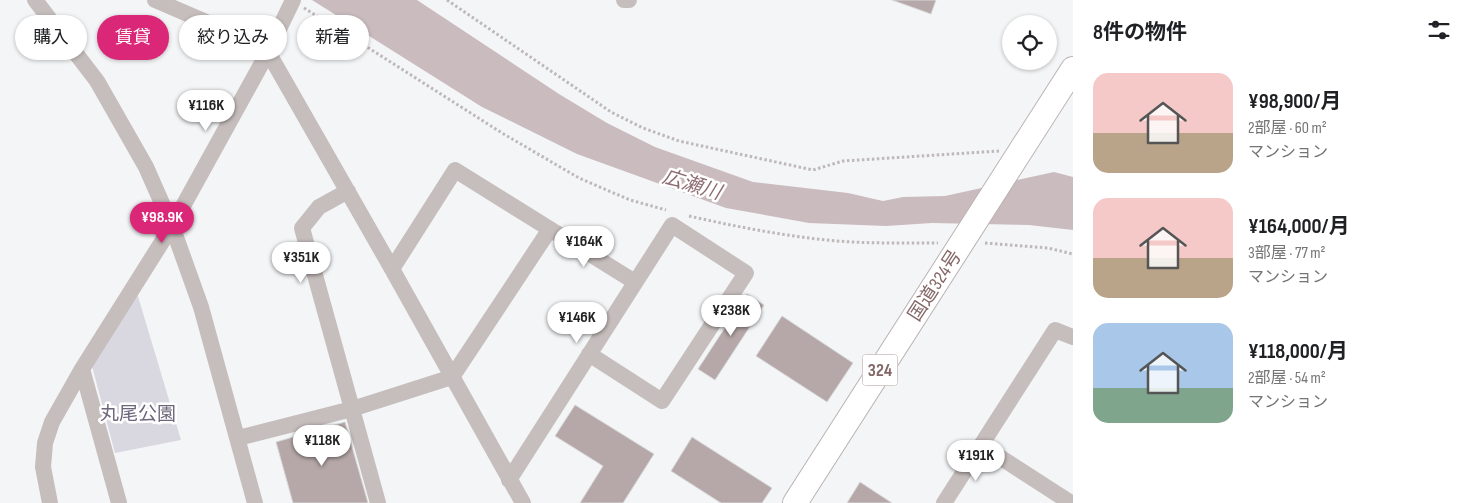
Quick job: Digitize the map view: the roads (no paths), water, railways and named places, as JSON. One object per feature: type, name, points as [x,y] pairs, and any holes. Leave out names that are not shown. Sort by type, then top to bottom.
[{"type":"highway","name":"国道324号","points":[[799,502],[1073,68]]},
{"type":"street","points":[[35,0],[98,81],[146,167],[172,226],[201,307],[255,503]]},
{"type":"street","points":[[155,0],[190,15]]},
{"type":"street","points":[[624,0],[629,0]]},
{"type":"street","points":[[286,15],[293,1]]},
{"type":"street","points":[[50,503],[42,467],[45,443],[52,422],[82,369],[172,226],[264,60]]},
{"type":"street","points":[[273,60],[523,503]]},
{"type":"street","points":[[392,269],[455,170],[635,282]]},
{"type":"street","points":[[348,192],[320,207],[302,228],[378,503]]},
{"type":"street","points":[[509,480],[589,354],[635,282],[672,225],[746,273],[662,401],[589,354]]},
{"type":"street","points":[[238,438],[352,409],[452,377],[550,229]]},
{"type":"street","points":[[944,503],[1055,330],[1073,337]]},
{"type":"street","points":[[82,369],[119,503]]},
{"type":"street","points":[[982,445],[1071,503]]},
{"type":"water","name":"広瀬川","points":[[312,0],[417,0],[559,94],[607,123],[655,147],[753,182],[848,193],[883,201],[903,197],[945,196],[1054,172],[1073,177],[1073,230],[1029,225],[932,223],[886,226],[809,223],[726,208],[577,154],[482,107],[369,36],[369,15],[336,15]]},
{"type":"park label","name":"丸尾公園","points":[[138,413]]}]
